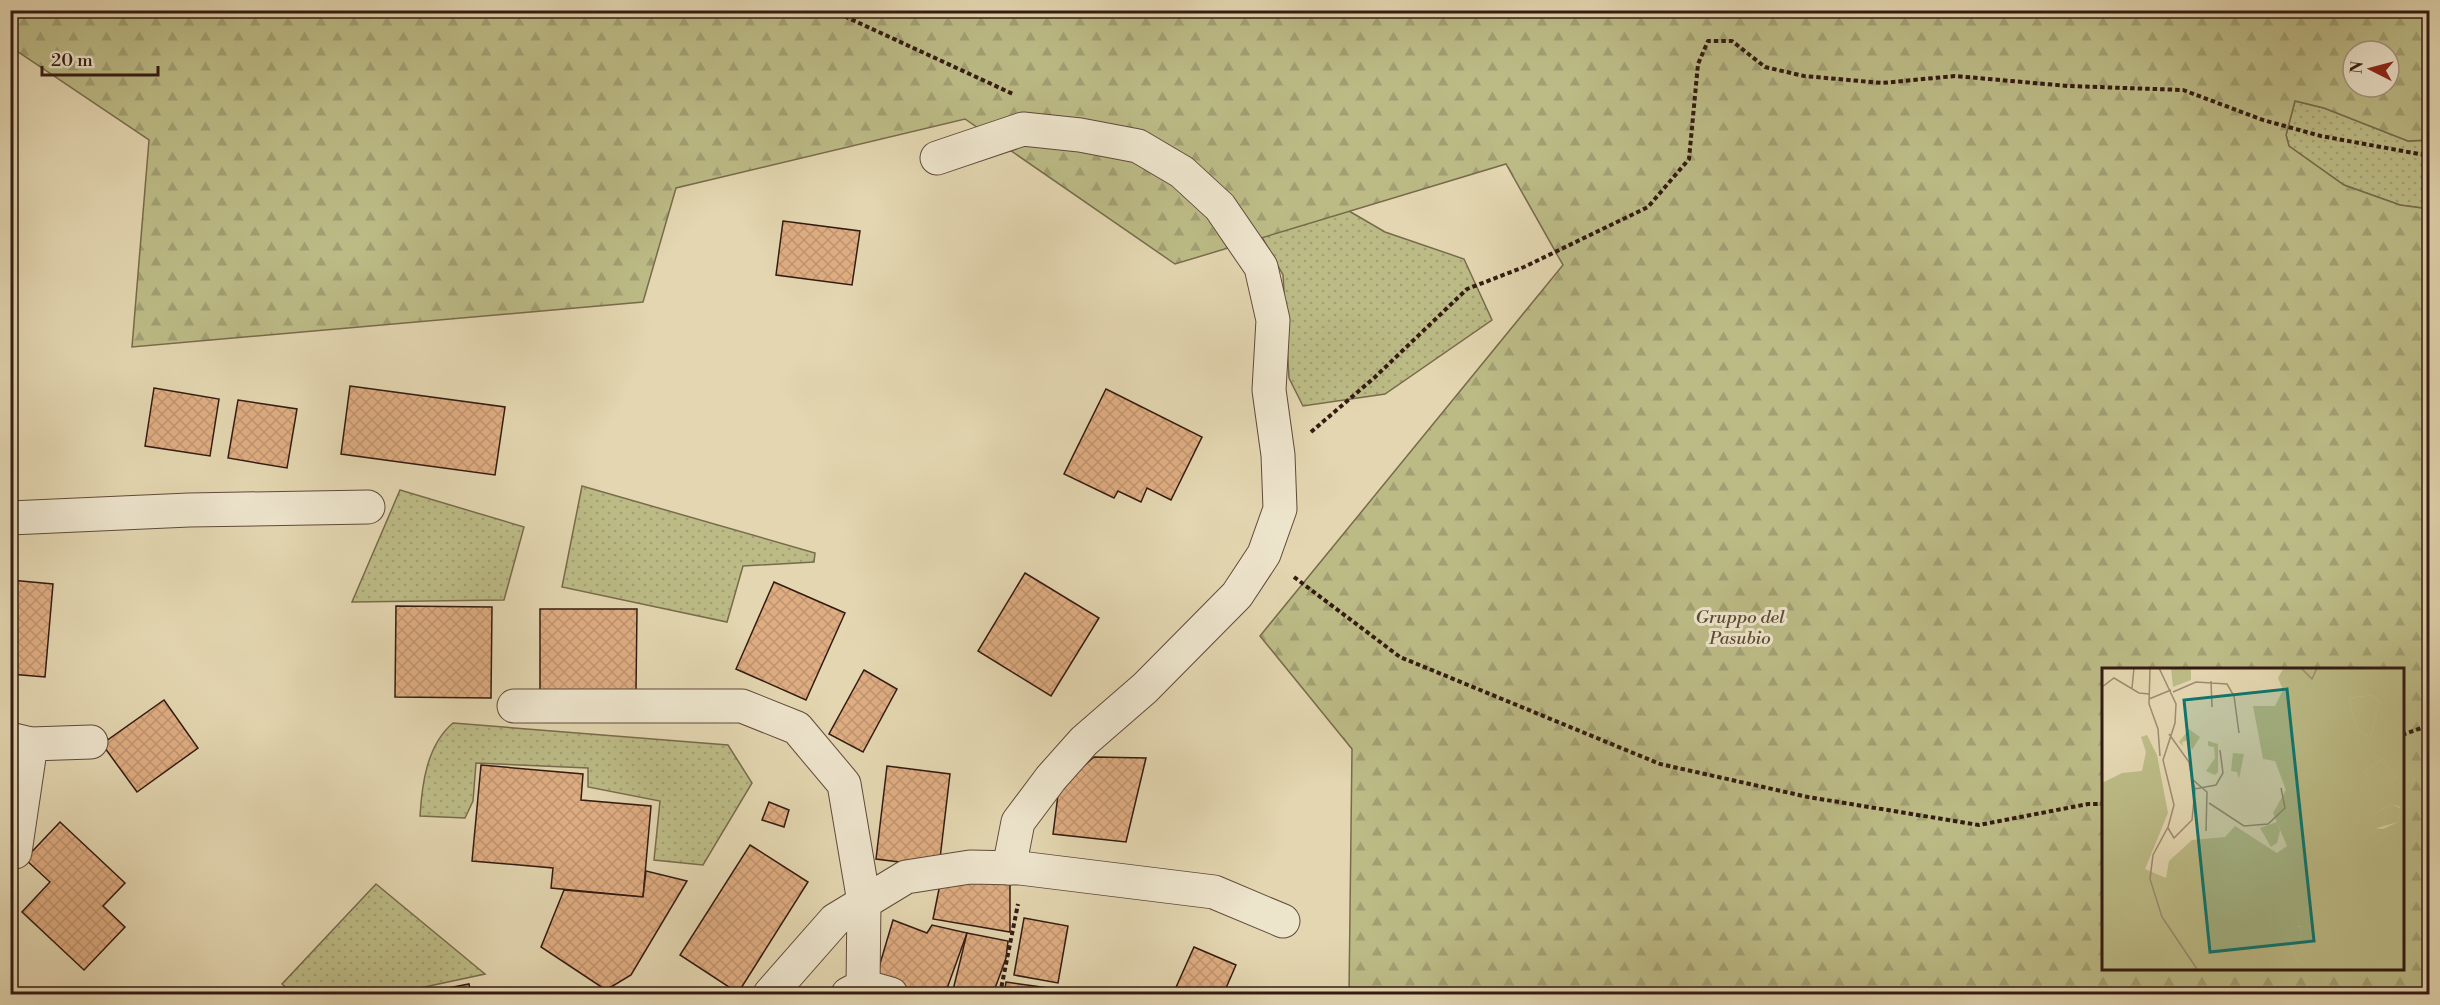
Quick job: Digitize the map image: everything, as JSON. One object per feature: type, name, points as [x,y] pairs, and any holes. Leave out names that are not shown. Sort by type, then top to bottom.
[{"type":"street","points":[[937,158],[1023,129],[1080,135],[1138,146],[1182,172],[1220,207],[1261,267],[1273,320],[1269,390],[1279,467],[1280,509],[1264,554],[1237,595],[1145,688],[1084,741],[1051,778],[1018,822],[1009,868]]},
{"type":"street","points":[[10,519],[189,510],[368,507]]},
{"type":"street","points":[[514,706],[742,706],[797,728],[844,784],[864,902],[867,992]]},
{"type":"street","points":[[15,852],[21,741],[91,742]]},
{"type":"street","points":[[770,994],[835,920],[906,877],[970,867],[1009,868],[1214,892],[1283,921]]},
{"type":"path","points":[[831,10],[1024,99]]},
{"type":"path","points":[[1279,467],[1298,443],[1374,378],[1467,289],[1524,267],[1648,207],[1689,159],[1698,64],[1708,40],[1732,41],[1765,67],[1804,76],[1882,83],[1955,76],[2068,86],[2183,90],[2263,120],[2321,136],[2430,156]]},
{"type":"path","points":[[1264,554],[1400,657],[1660,764],[1808,797],[1979,825],[2088,804],[2102,804]]},
{"type":"path","points":[[2404,735],[2430,725]]},
{"type":"path","points":[[1000,994],[1018,904],[1018,880],[1009,868]]},
{"type":"green space","name":"Gruppo del Pasubio","points":[[10,11],[2429,11],[2429,140],[2408,141],[2324,108],[2295,101],[2286,135],[2289,146],[2344,185],[2400,205],[2429,209],[2429,994],[1349,994],[1352,749],[1260,636],[1563,265],[1506,164],[1175,264],[965,119],[676,188],[643,302],[132,347],[149,140],[11,47]]},
{"type":"green space","points":[[2295,101],[2324,108],[2408,141],[2429,140],[2429,209],[2400,205],[2344,185],[2289,146],[2286,135]]},
{"type":"green space","points":[[1349,211],[1385,232],[1464,259],[1492,320],[1385,394],[1303,406],[1289,378],[1283,275],[1262,237]]},
{"type":"green space","points":[[582,486],[815,553],[814,562],[743,566],[727,622],[562,587]]},
{"type":"green space","points":[[400,490],[524,527],[504,600],[352,602]]},
{"type":"green space","points":[[453,723],[728,745],[752,783],[703,865],[654,860],[660,801],[588,787],[588,768],[476,763],[473,801],[465,818],[420,816],[424,778],[432,753],[444,732]]},
{"type":"green space","points":[[376,884],[485,974],[392,994],[294,994],[282,984]]},
{"type":"building","points":[[783,221],[860,231],[852,285],[776,275]]},
{"type":"building","points":[[350,386],[505,407],[495,475],[341,454]]},
{"type":"building","points":[[154,388],[219,399],[210,456],[145,446]]},
{"type":"building","points":[[1106,389],[1202,437],[1171,500],[1147,488],[1141,502],[1118,491],[1114,498],[1064,474]]},
{"type":"building","points":[[238,400],[297,409],[287,468],[228,458]]},
{"type":"building","points":[[1025,573],[1099,618],[1051,696],[978,651]]},
{"type":"building","points":[[10,580],[53,584],[45,677],[10,674]]},
{"type":"building","points":[[774,582],[845,613],[806,700],[736,669]]},
{"type":"building","points":[[396,606],[492,607],[491,698],[395,697]]},
{"type":"building","points":[[540,609],[637,609],[636,692],[540,692]]},
{"type":"building","points":[[864,670],[897,689],[863,752],[829,734]]},
{"type":"building","points":[[164,700],[198,748],[137,792],[102,744]]},
{"type":"building","points":[[1094,757],[1146,758],[1126,842],[1053,834],[1059,787]]},
{"type":"building","points":[[481,765],[583,774],[581,800],[651,806],[643,897],[551,888],[553,868],[472,861]]},
{"type":"building","points":[[887,766],[950,774],[939,867],[876,859]]},
{"type":"building","points":[[769,802],[789,810],[784,827],[762,820]]},
{"type":"building","points":[[60,822],[125,883],[103,906],[125,927],[84,970],[22,912],[50,882],[25,859]]},
{"type":"building","points":[[750,845],[808,882],[738,993],[680,955]]},
{"type":"building","points":[[646,871],[687,881],[631,975],[606,990],[541,947],[564,890],[643,897]]},
{"type":"building","points":[[1010,877],[1010,932],[933,919],[941,879]]},
{"type":"building","points":[[1024,918],[1068,926],[1058,983],[1014,975]]},
{"type":"building","points":[[893,920],[927,933],[932,925],[967,933],[945,994],[920,994],[874,984]]},
{"type":"building","points":[[967,933],[1008,941],[1006,958],[993,994],[952,994]]},
{"type":"building","points":[[1194,947],[1236,965],[1226,988],[1240,994],[1173,994]]},
{"type":"building","points":[[1006,982],[1048,988],[1047,994],[1004,994]]},
{"type":"building","points":[[469,984],[471,994],[418,994]]}]
